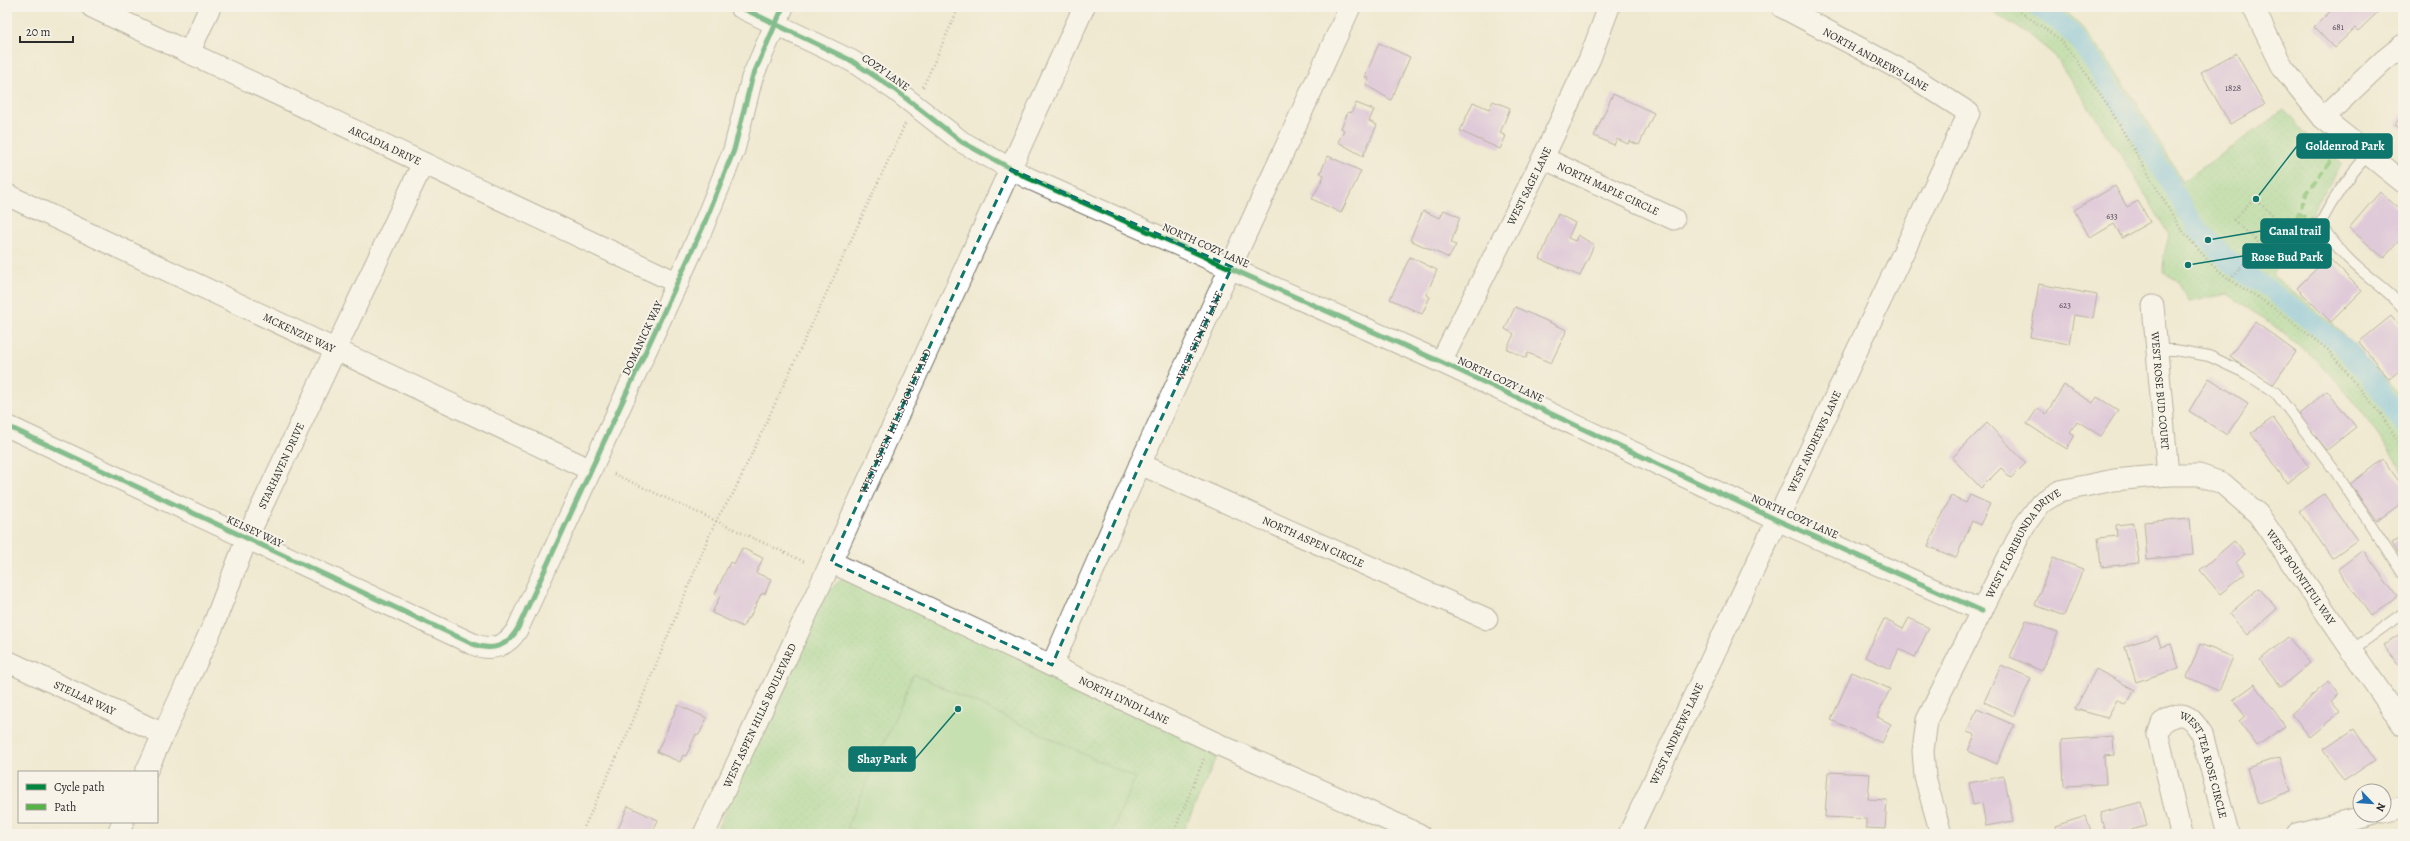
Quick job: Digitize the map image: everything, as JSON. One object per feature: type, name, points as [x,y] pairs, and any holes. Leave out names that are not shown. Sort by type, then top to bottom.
[{"type":"street","name":"ARCADIA DRIVE","points":[[92,7],[678,283]]},
{"type":"street","points":[[189,52],[210,7]]},
{"type":"street","name":"COZY LANE","points":[[740,7],[779,15],[852,61],[914,105],[962,142],[1011,169]]},
{"type":"street","name":"WEST ASPEN HILLS BOULEVARD","points":[[704,834],[831,562],[1084,7]]},
{"type":"street","name":"WEST SIDNEY LANE","points":[[1052,665],[1140,464],[1232,267],[1350,7]]},
{"type":"street","name":"WEST SAGE LANE","points":[[1441,362],[1543,158],[1590,58],[1609,7]]},
{"type":"street","name":"NORTH ANDREWS LANE","points":[[1782,7],[1905,72],[1968,113]]},
{"type":"street","points":[[2253,7],[2283,68],[2322,118],[2403,182]]},
{"type":"street","name":"DOMANICK WAY","points":[[497,647],[510,640],[518,628],[678,283],[728,166],[738,133],[747,93],[779,15]]},
{"type":"street","points":[[2322,118],[2383,61],[2403,45]]},
{"type":"street","name":"WEST ANDREWS LANE","points":[[1629,834],[1968,113]]},
{"type":"street","name":"NORTH MAPLE CIRCLE","points":[[1543,158],[1674,219]]},
{"type":"street","name":"STARHAVEN DRIVE","points":[[146,771],[213,626],[247,538],[423,163]]},
{"type":"street","name":"NORTH COZY LANE","points":[[1011,169],[1441,362],[1777,520],[1982,611]]},
{"type":"street","name":"MCKENZIE WAY","points":[[8,197],[591,470]]},
{"type":"street","name":"WEST ROSE BUD COURT","points":[[2153,306],[2168,475]]},
{"type":"street","name":"KELSEY WAY","points":[[7,426],[477,645],[497,647]]},
{"type":"street","name":"NORTH ASPEN CIRCLE","points":[[1140,464],[1486,619]]},
{"type":"street","name":"WEST FLORIBUNDA DRIVE","points":[[1941,834],[1926,777],[1924,751],[1927,720],[2031,514],[2049,497],[2060,491],[2114,480],[2168,475]]},
{"type":"street","name":"WEST BOUNTIFUL WAY","points":[[2168,475],[2199,475],[2222,483],[2258,514],[2403,725]]},
{"type":"street","name":"NORTH LYNDI LANE","points":[[831,562],[1222,746],[1419,834]]},
{"type":"street","name":"STELLAR WAY","points":[[7,662],[163,734]]},
{"type":"street","name":"WEST TEA ROSE CIRCLE","points":[[2181,834],[2158,735],[2162,723],[2173,715],[2184,715],[2195,722],[2202,734],[2228,834]]},
{"type":"street","points":[[2392,810],[2403,807]]},
{"type":"street","points":[[2296,834],[2352,820]]},
{"type":"street","points":[[118,834],[123,823]]},
{"type":"lane","points":[[2368,154],[2351,173],[2331,203],[2320,224],[2333,243],[2347,257],[2388,290],[2403,308]]},
{"type":"lane","points":[[2156,350],[2175,350],[2209,356],[2243,372],[2276,393],[2335,471],[2403,574]]},
{"type":"lane","points":[[2352,650],[2403,613]]},
{"type":"path","points":[[581,834],[629,730],[716,522],[732,494],[959,7]]},
{"type":"path","points":[[2014,7],[2058,38],[2078,62],[2107,104],[2180,228],[2211,264],[2230,280],[2276,309],[2328,350],[2380,413],[2403,449]]},
{"type":"path","points":[[2230,280],[2243,264],[2253,259],[2262,259],[2269,252],[2289,229],[2254,198],[2234,220],[2269,252]]},
{"type":"path","points":[[614,474],[805,562]]},
{"type":"path","points":[[1173,834],[1206,756]]},
{"type":"highlighted area","points":[[1011,169],[1232,267],[1140,464],[1052,665],[831,562]]},
{"type":"green space","points":[[2051,6],[2056,7],[2072,18],[2089,36],[2107,59],[2125,86],[2182,182],[2284,110],[2314,142],[2342,164],[2272,275],[2342,332],[2401,397],[2403,401],[2403,472],[2374,428],[2342,387],[2308,352],[2297,343],[2228,294],[2189,301],[2177,281],[2163,272],[2164,255],[2169,235],[2133,173],[2054,55],[2031,36],[1986,7]]},
{"type":"green space","points":[[852,570],[1222,746],[1182,834],[715,834],[823,596]]},
{"type":"green space","points":[[914,674],[1135,778],[1111,834],[865,834],[847,827]]},
{"type":"building","points":[[2335,7],[2374,7],[2378,12],[2358,31],[2355,28],[2334,48],[2314,27]]},
{"type":"building","points":[[1379,43],[1410,57],[1391,100],[1366,85],[1369,78],[1365,77]]},
{"type":"building","points":[[2236,53],[2265,105],[2230,124],[2201,72]]},
{"type":"building","points":[[1613,94],[1654,113],[1639,145],[1629,141],[1628,144],[1617,139],[1614,145],[1594,136]]},
{"type":"building","points":[[1493,101],[1510,108],[1500,133],[1506,136],[1500,149],[1460,131],[1473,102],[1489,109]]},
{"type":"building","points":[[1356,103],[1374,110],[1369,121],[1377,125],[1363,156],[1338,142],[1344,130],[1341,128],[1348,112],[1351,113]]},
{"type":"building","points":[[2403,112],[2403,130],[2395,125]]},
{"type":"building","points":[[1328,156],[1361,171],[1341,213],[1312,199],[1324,175],[1320,173]]},
{"type":"building","points":[[2115,186],[2127,207],[2138,201],[2150,222],[2122,238],[2114,224],[2090,238],[2074,210]]},
{"type":"building","points":[[2380,192],[2403,212],[2403,236],[2384,258],[2349,228]]},
{"type":"building","points":[[1444,210],[1460,217],[1451,243],[1456,245],[1449,258],[1410,240],[1423,211],[1440,218]]},
{"type":"building","points":[[1558,214],[1575,223],[1568,238],[1575,241],[1578,235],[1594,245],[1580,276],[1540,259]]},
{"type":"building","points":[[1410,257],[1437,270],[1426,295],[1430,297],[1422,314],[1390,299]]},
{"type":"building","points":[[2328,257],[2362,291],[2331,322],[2297,288]]},
{"type":"building","points":[[2039,284],[2097,295],[2093,318],[2074,315],[2069,344],[2030,337]]},
{"type":"building","points":[[1515,307],[1567,330],[1551,363],[1528,353],[1526,358],[1507,349],[1514,334],[1505,329]]},
{"type":"building","points":[[2391,316],[2403,331],[2403,368],[2389,379],[2359,342]]},
{"type":"building","points":[[2255,322],[2296,352],[2272,386],[2230,356]]},
{"type":"building","points":[[2209,378],[2248,403],[2227,435],[2189,411]]},
{"type":"building","points":[[2064,385],[2093,403],[2097,397],[2118,410],[2101,436],[2077,421],[2070,432],[2075,435],[2067,449],[2027,424],[2038,408],[2046,414]]},
{"type":"building","points":[[2327,391],[2356,427],[2327,450],[2298,415]]},
{"type":"building","points":[[2273,418],[2309,467],[2287,483],[2251,433]]},
{"type":"building","points":[[1987,423],[2026,463],[2011,478],[2001,468],[1981,488],[1952,458]]},
{"type":"building","points":[[2383,459],[2403,487],[2403,502],[2377,521],[2350,484]]},
{"type":"building","points":[[2324,494],[2357,540],[2332,558],[2299,511]]},
{"type":"building","points":[[1970,495],[1990,504],[1980,525],[1972,521],[1956,558],[1928,546],[1951,496],[1966,503]]},
{"type":"building","points":[[2190,518],[2193,555],[2147,559],[2144,522]]},
{"type":"building","points":[[2134,523],[2139,563],[2101,567],[2098,538],[2117,536],[2116,525]]},
{"type":"building","points":[[2403,536],[2403,562],[2392,543]]},
{"type":"building","points":[[2234,541],[2245,554],[2236,563],[2245,574],[2220,594],[2200,570]]},
{"type":"building","points":[[742,548],[763,558],[756,573],[771,579],[765,594],[761,594],[749,619],[747,618],[743,627],[712,613],[720,596],[715,594],[730,562],[734,564]]},
{"type":"building","points":[[2363,550],[2397,597],[2371,616],[2338,569]]},
{"type":"building","points":[[2053,558],[2083,569],[2064,616],[2035,605]]},
{"type":"building","points":[[2259,588],[2277,609],[2247,635],[2229,614]]},
{"type":"building","points":[[1909,618],[1929,628],[1915,657],[1899,649],[1890,669],[1865,657],[1884,619],[1903,629]]},
{"type":"building","points":[[2026,620],[2058,633],[2042,671],[2010,657]]},
{"type":"building","points":[[2403,631],[2403,670],[2384,646]]},
{"type":"building","points":[[2157,636],[2161,647],[2171,644],[2179,668],[2136,682],[2125,646]]},
{"type":"building","points":[[2288,637],[2310,663],[2281,687],[2260,660]]},
{"type":"building","points":[[2200,644],[2233,657],[2219,691],[2187,677]]},
{"type":"building","points":[[2001,665],[2031,678],[2014,716],[1984,702]]},
{"type":"building","points":[[2096,669],[2135,690],[2126,705],[2117,700],[2107,718],[2075,709]]},
{"type":"building","points":[[1852,672],[1890,689],[1877,717],[1891,724],[1882,743],[1831,720]]},
{"type":"building","points":[[2329,681],[2339,694],[2331,701],[2340,712],[2310,737],[2291,714]]},
{"type":"building","points":[[2255,684],[2285,726],[2257,746],[2239,721],[2245,716],[2233,700]]},
{"type":"building","points":[[678,705],[707,718],[699,735],[696,734],[686,756],[683,755],[680,762],[657,752]]},
{"type":"building","points":[[1977,709],[2014,725],[1997,764],[1968,751],[1975,735],[1967,732]]},
{"type":"building","points":[[2354,729],[2375,760],[2344,781],[2323,750]]},
{"type":"building","points":[[2113,736],[2114,755],[2104,756],[2106,784],[2064,786],[2062,740]]},
{"type":"building","points":[[2280,757],[2291,791],[2258,803],[2247,768]]},
{"type":"building","points":[[1828,772],[1870,774],[1868,799],[1887,800],[1885,829],[1866,828],[1866,819],[1825,817]]},
{"type":"building","points":[[2004,776],[2013,821],[1986,826],[1982,803],[1973,805],[1969,783]]},
{"type":"building","points":[[2141,802],[2147,826],[2130,830],[2131,834],[2105,834],[2100,813]]},
{"type":"building","points":[[628,806],[658,820],[652,834],[616,834]]},
{"type":"building","points":[[2086,816],[2092,834],[2058,834],[2055,826]]},
{"type":"waterway","points":[[2038,7],[2063,25],[2079,41],[2133,122],[2195,226],[2234,266],[2270,290],[2340,344],[2375,383],[2403,424]]},
{"type":"marked path","points":[[2289,229],[2299,214],[2306,194],[2335,155]]},
{"type":"marked path","points":[[2299,214],[2320,224]]},
{"type":"cycle path","points":[[740,7],[852,61],[894,89],[962,142],[1028,178],[1441,362],[1777,520],[1982,611]]},
{"type":"cycle path","points":[[7,426],[473,644],[487,647],[499,646],[509,639],[518,628],[702,229],[734,150],[752,78],[783,7]]},
{"type":"place","name":"Goldenrod Park","points":[[2256,199]]},
{"type":"place","name":"Canal trail","points":[[2208,240]]},
{"type":"place","name":"Rose Bud Park","points":[[2188,265]]},
{"type":"place","name":"Shay Park","points":[[958,709]]}]
